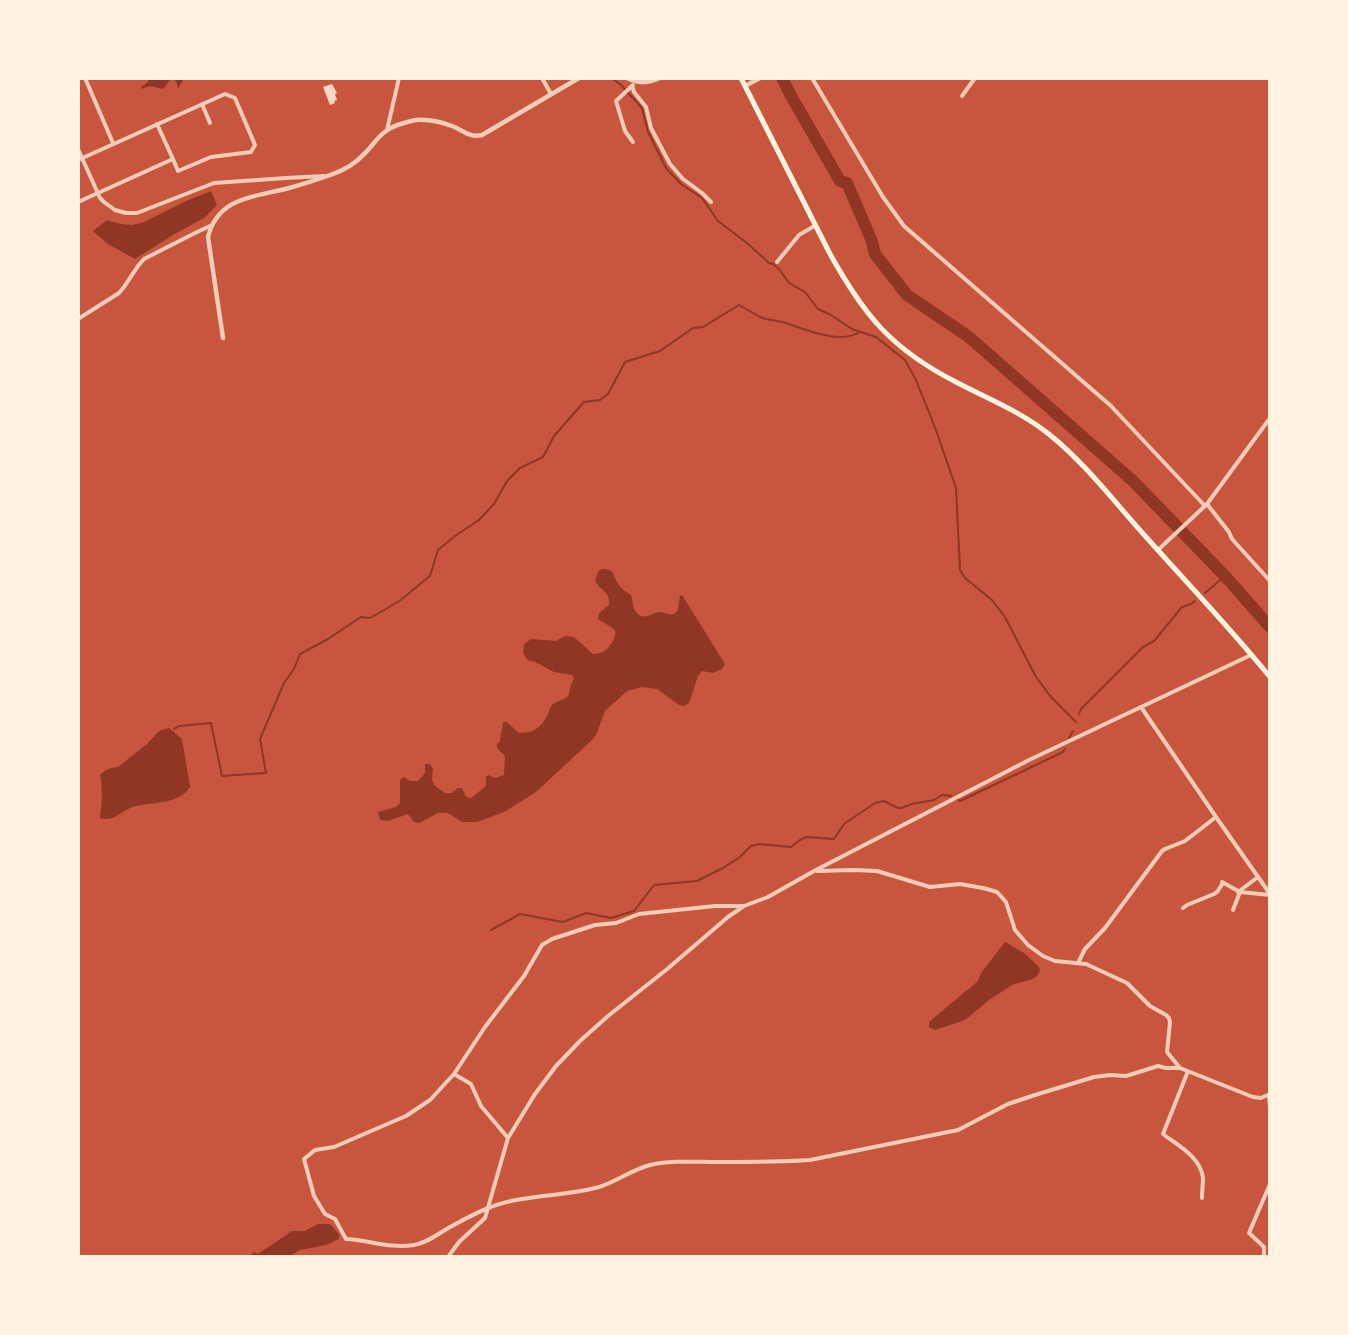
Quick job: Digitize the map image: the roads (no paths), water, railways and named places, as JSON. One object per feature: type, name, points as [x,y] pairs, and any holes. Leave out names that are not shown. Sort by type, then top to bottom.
[{"type":"main road","points":[[741,78],[748,84],[842,275],[868,314],[895,343],[927,366],[1021,414],[1047,433],[1160,548],[1270,677]]},
{"type":"street","points":[[85,78],[113,143]]},
{"type":"street","points":[[387,130],[399,78]]},
{"type":"street","points":[[542,78],[551,94]]},
{"type":"street","points":[[78,319],[118,293],[144,259],[210,226],[229,206],[246,197],[290,188],[335,174],[355,163],[387,130],[406,122],[425,120],[444,123],[466,134],[478,136],[579,78]]},
{"type":"street","points":[[627,78],[634,92],[646,107],[651,128],[670,164],[683,179],[711,202]]},
{"type":"street","points":[[633,142],[625,130],[616,101],[632,85],[652,82],[660,78]]},
{"type":"street","points":[[748,84],[760,78]]},
{"type":"street","points":[[812,78],[883,197],[904,226],[1111,406],[1229,532],[1232,539],[1270,581]]},
{"type":"street","points":[[962,96],[975,78]]},
{"type":"street","points":[[80,159],[113,143],[225,94],[235,98],[255,145],[251,152],[211,157],[178,171],[157,124]]},
{"type":"street","points":[[202,104],[210,123]]},
{"type":"street","points":[[78,149],[80,159],[104,202],[115,210],[126,213],[137,213],[214,183],[325,176]]},
{"type":"street","points":[[78,202],[173,159]]},
{"type":"street","points":[[777,262],[799,235],[816,225]]},
{"type":"street","points":[[210,226],[208,244],[223,338]]},
{"type":"street","points":[[1160,548],[1205,506],[1270,418]]},
{"type":"street","points":[[448,1257],[459,1242],[485,1218],[508,1138],[535,1094],[556,1066],[580,1041],[728,917],[744,906],[768,897],[1029,760],[1251,655]]},
{"type":"street","points":[[1141,707],[1270,894]]},
{"type":"street","points":[[1078,963],[1085,949],[1105,928],[1162,851],[1185,841],[1216,817]]},
{"type":"street","points":[[814,871],[877,872],[930,887],[960,884],[997,892],[1006,902],[1015,930],[1028,945],[1043,956],[1055,961],[1093,967],[1127,983],[1150,1006],[1166,1015],[1170,1022],[1167,1052],[1180,1068]]},
{"type":"street","points":[[1233,910],[1239,892],[1258,877]]},
{"type":"street","points":[[1183,908],[1217,892],[1222,882],[1239,892],[1270,894]]},
{"type":"street","points":[[744,906],[715,906],[639,914],[616,923],[595,925],[552,939],[542,945],[524,976],[485,1027],[454,1074],[430,1100],[406,1116],[334,1147],[315,1150],[304,1159],[314,1196],[325,1214],[335,1219],[346,1239],[390,1246],[414,1245],[426,1242],[488,1208],[513,1200],[570,1193],[601,1186],[648,1166],[680,1162],[810,1160],[958,1130],[1008,1104],[1094,1077],[1126,1076],[1158,1066],[1180,1068],[1253,1097],[1261,1098],[1269,1095],[1270,1107]]},
{"type":"street","points":[[1188,1071],[1163,1134],[1197,1162],[1203,1178],[1202,1198]]},
{"type":"street","points":[[454,1074],[471,1084],[481,1106],[508,1138]]},
{"type":"street","points":[[1264,1257],[1264,1247],[1249,1233],[1270,1184]]},
{"type":"waterway","points":[[612,78],[642,108],[648,132],[666,168],[681,184],[702,198],[718,221],[779,269],[789,283],[805,292],[818,309],[852,329],[876,337],[905,360],[916,380],[936,430],[956,488],[960,570],[965,578],[992,600],[1005,617],[1036,677],[1051,697],[1076,722]]},
{"type":"waterway","points":[[782,78],[840,181],[847,183],[875,254],[907,295],[969,337],[1133,481],[1225,576],[1270,627]]},
{"type":"waterway","points":[[174,729],[179,726],[211,723],[222,776],[266,773],[260,739],[284,683],[294,669],[300,654],[361,617],[370,618],[386,609],[430,576],[438,550],[479,520],[494,504],[507,481],[520,468],[543,457],[554,436],[584,402],[600,400],[608,394],[625,362],[660,351],[693,328],[703,327],[739,305],[762,318],[783,322],[811,332],[842,337],[860,332]]},
{"type":"waterway","points":[[1205,593],[1225,576]]},
{"type":"waterway","points":[[1079,714],[1081,709],[1143,647],[1154,641],[1182,607],[1195,601]]},
{"type":"waterway","points":[[1069,738],[1073,731]]},
{"type":"waterway","points":[[957,799],[960,801],[1063,752],[1065,749]]},
{"type":"waterway","points":[[491,930],[520,914],[563,922],[586,913],[611,918],[634,911],[654,885],[697,881],[740,857],[751,846],[759,844],[791,847],[806,837],[834,839],[844,824],[875,803],[884,801],[901,808],[934,800],[942,795],[951,796]]}]
